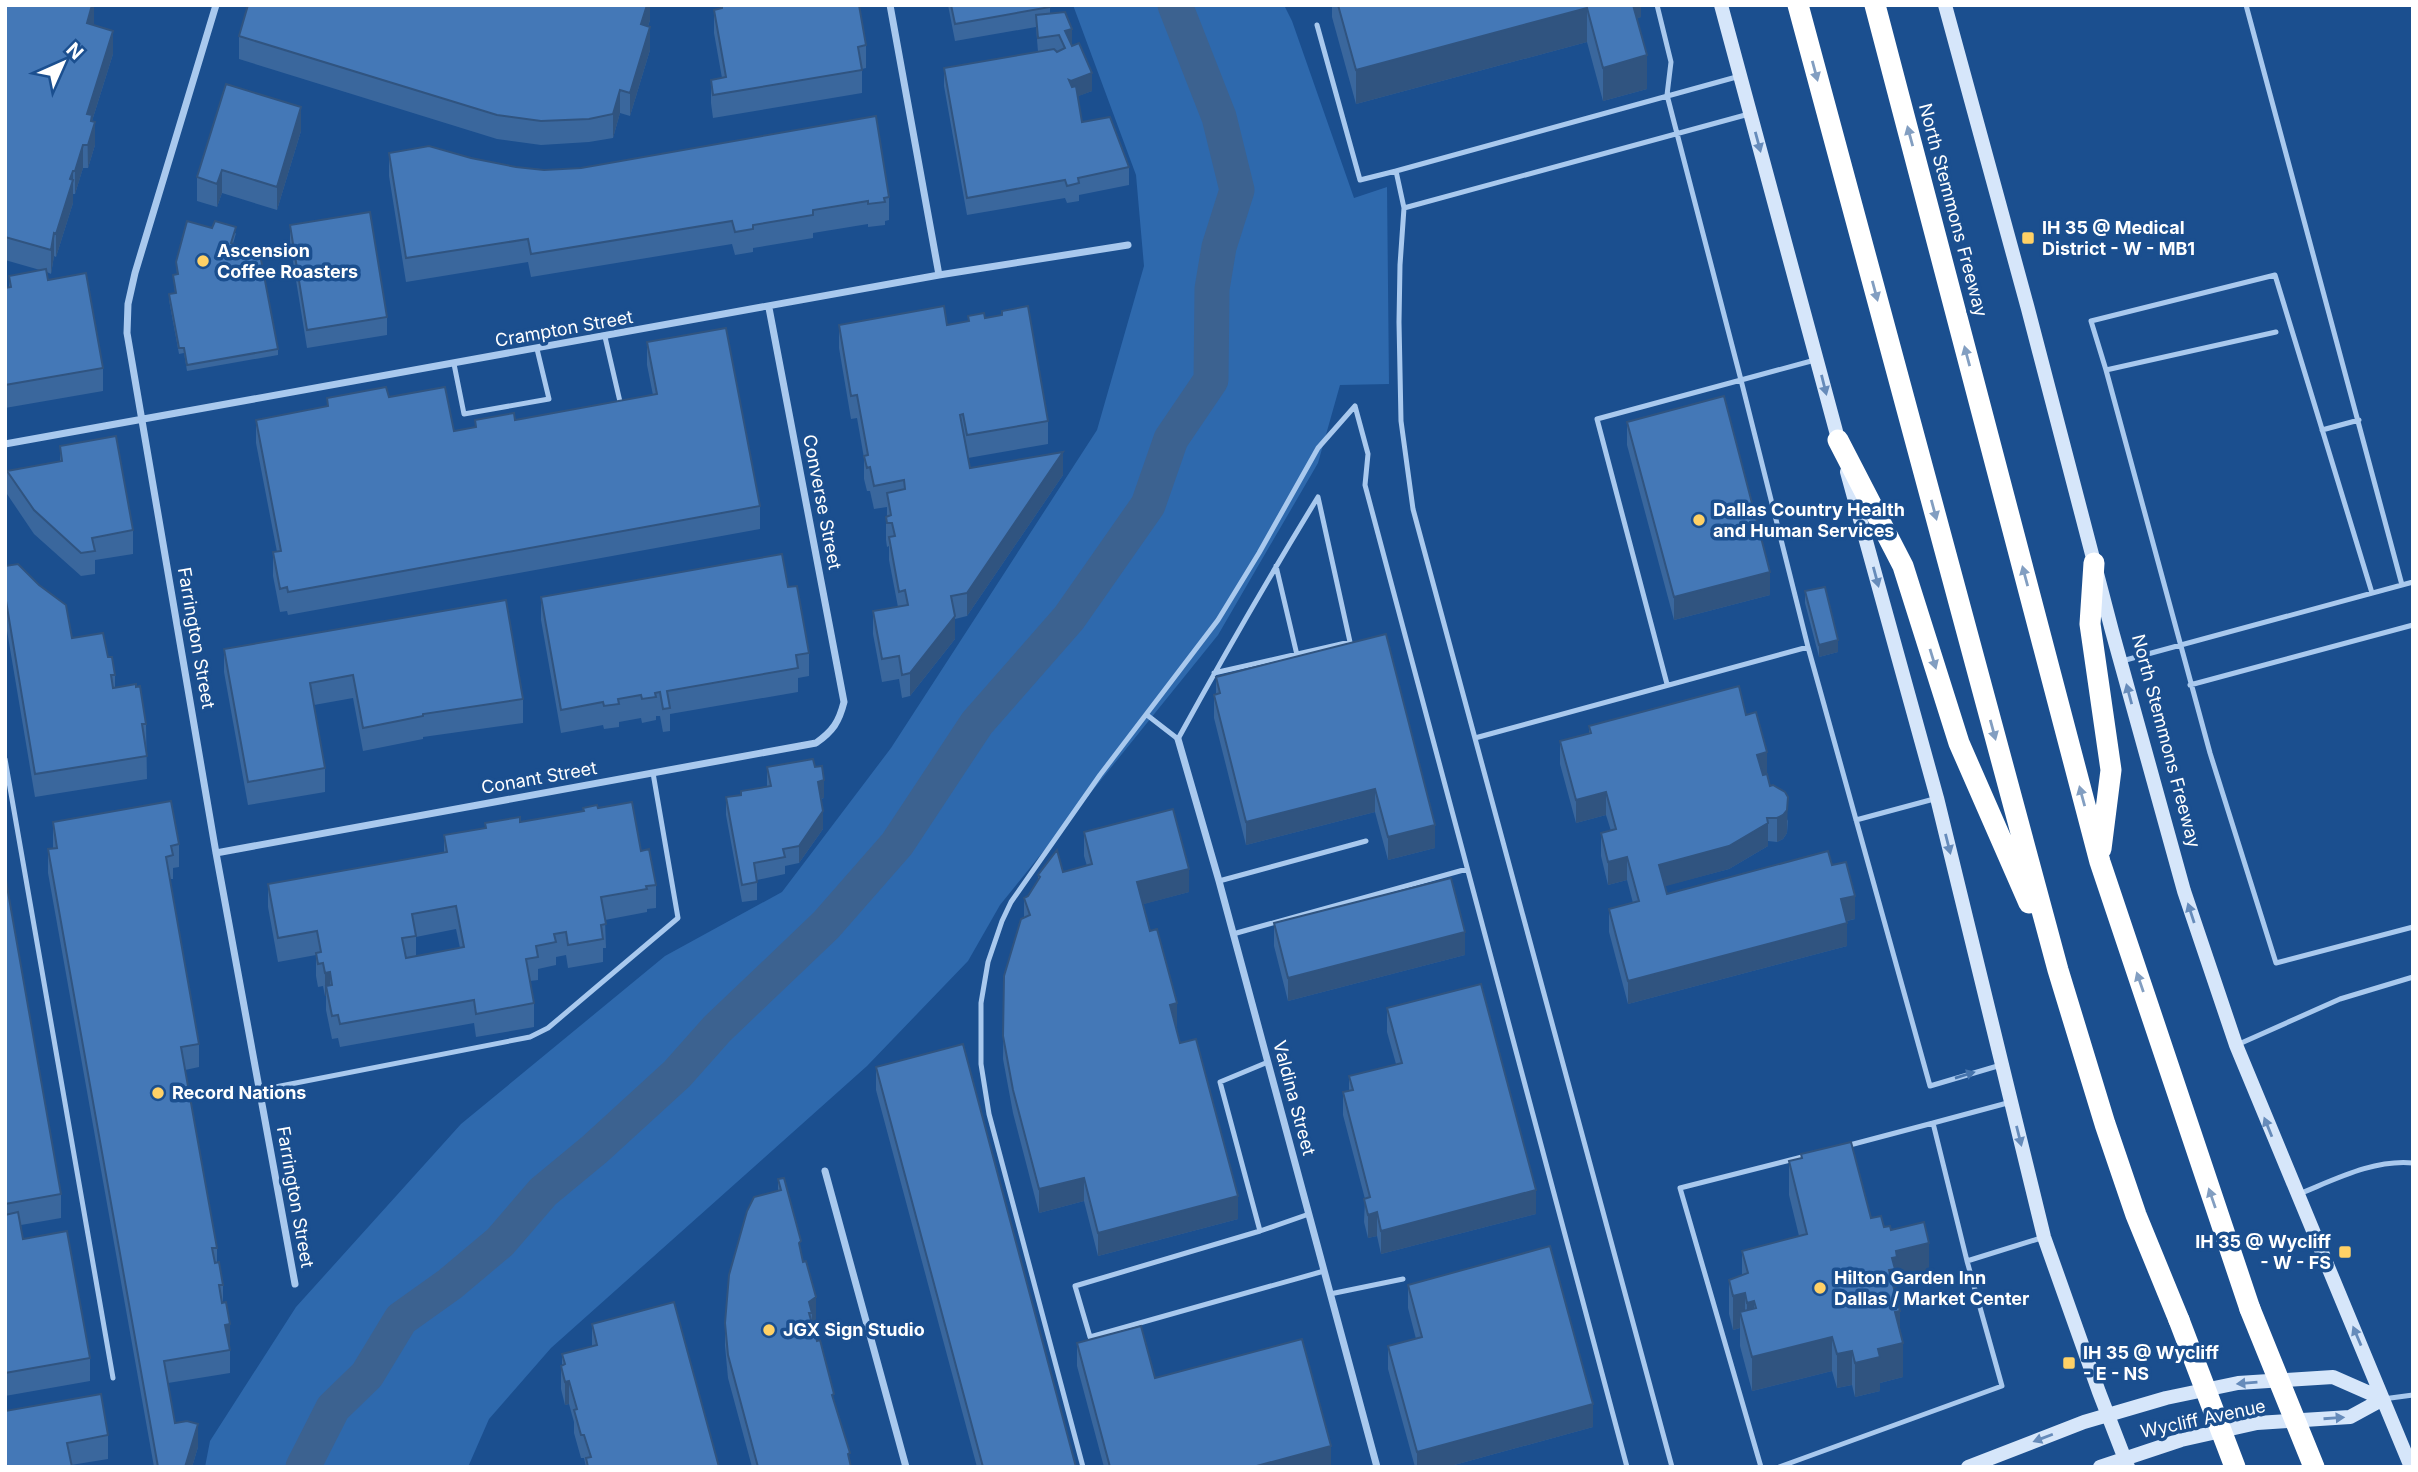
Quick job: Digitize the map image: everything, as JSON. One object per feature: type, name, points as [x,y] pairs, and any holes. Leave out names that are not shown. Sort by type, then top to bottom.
[{"type":"highway","points":[[1798,5],[2058,970],[2136,1215],[2235,1467]]},
{"type":"highway","name":"North Stemmons Freeway","points":[[1875,5],[2100,862],[2250,1309],[2314,1467]]},
{"type":"highway","points":[[1838,440],[1903,566],[1959,743],[2058,970]]},
{"type":"highway","points":[[2094,563],[2090,624],[2111,770],[2100,862]]},
{"type":"main road","points":[[1721,5],[1937,798],[2044,1237],[2126,1462]]},
{"type":"main road","name":"North Stemmons Freeway","points":[[1945,5],[2184,891],[2236,1045],[2411,1467]]},
{"type":"main road","name":"Wycliff Avenue","points":[[1968,1467],[2107,1415],[2166,1398],[2238,1383],[2333,1377],[2383,1399]]},
{"type":"main road","name":"Wycliff Avenue","points":[[2100,1467],[2126,1462],[2181,1440],[2257,1423],[2350,1417],[2383,1399]]},
{"type":"street","name":"Farrington Street","points":[[216,5],[135,273],[128,304],[127,333],[216,853],[295,1284]]},
{"type":"street","points":[[890,5],[939,275]]},
{"type":"street","name":"Crampton Street","points":[[5,444],[769,308],[939,275],[1128,246]]},
{"type":"street","name":"Converse Street","points":[[769,308],[844,702]]},
{"type":"street","name":"Conant Street","points":[[216,853],[816,743],[831,733],[839,720],[844,702]]},
{"type":"street","name":"Valdina Street","points":[[1178,739],[1219,881],[1377,1467]]},
{"type":"street","points":[[825,1171],[906,1467]]},
{"type":"lane","points":[[1657,5],[1671,62],[1667,95],[1808,647],[1930,1086],[2001,1065]]},
{"type":"lane","points":[[2246,5],[2402,585]]},
{"type":"lane","points":[[1317,25],[1360,180],[1740,76]]},
{"type":"lane","points":[[1404,208],[1751,114]]},
{"type":"lane","points":[[1396,171],[1404,208],[1399,322],[1401,421],[1413,509],[1672,1467]]},
{"type":"lane","points":[[2372,593],[2275,275],[2091,321],[2190,685],[2276,963],[2413,927]]},
{"type":"lane","points":[[2106,370],[2276,332]]},
{"type":"lane","points":[[605,337],[622,407]]},
{"type":"lane","points":[[454,364],[464,414],[549,399],[537,349]]},
{"type":"lane","points":[[1667,684],[1597,419],[1818,359]]},
{"type":"lane","points":[[1083,1467],[989,1114],[981,1064],[981,1003],[988,962],[1011,902],[1100,775],[1218,620],[1318,448],[1355,406],[1368,454],[1365,485],[1627,1467]]},
{"type":"lane","points":[[2322,429],[2359,420]]},
{"type":"lane","points":[[1147,715],[1178,739],[1214,673],[1318,497],[1350,642],[1214,673]]},
{"type":"lane","points":[[1276,566],[1297,655]]},
{"type":"lane","points":[[2121,661],[2413,582]]},
{"type":"lane","points":[[2190,685],[2413,625]]},
{"type":"lane","points":[[1475,738],[1808,647]]},
{"type":"lane","points":[[5,759],[113,1378]]},
{"type":"lane","points":[[260,1090],[530,1037],[548,1028],[678,918],[653,773]]},
{"type":"lane","points":[[1856,820],[1937,798]]},
{"type":"lane","points":[[1219,881],[1366,841]]},
{"type":"lane","points":[[1233,934],[1466,869]]},
{"type":"lane","points":[[2236,1045],[2340,999],[2413,976]]},
{"type":"lane","points":[[1260,1231],[1220,1082],[1268,1062]]},
{"type":"lane","points":[[1840,1147],[2011,1102]]},
{"type":"lane","points":[[1779,1467],[2002,1386],[1967,1261],[1933,1123]]},
{"type":"lane","points":[[1761,1467],[1679,1188],[1813,1154]]},
{"type":"lane","points":[[2297,1195],[2367,1168],[2413,1163]]},
{"type":"lane","points":[[1309,1214],[1075,1286],[1090,1337],[1324,1271]]},
{"type":"lane","points":[[1967,1261],[2044,1237]]},
{"type":"lane","points":[[1330,1294],[1403,1279]]},
{"type":"lane","points":[[2383,1399],[2413,1395]]},
{"type":"shaded area","points":[[1073,5],[1284,5],[1354,198],[1387,187],[1389,384],[1340,385],[1318,463],[1218,635],[1000,905],[968,961],[867,1066],[551,1348],[489,1419],[468,1467],[205,1467],[210,1441],[296,1307],[461,1124],[665,956],[782,892],[891,748],[1097,430],[1144,266],[1136,175]]},
{"type":"building","points":[[6,5],[92,5],[87,23],[113,31],[87,114],[92,115],[91,121],[95,122],[88,145],[83,145],[70,179],[73,180],[56,234],[54,233],[51,250],[5,237]]},
{"type":"building","points":[[248,5],[647,5],[641,24],[650,27],[630,93],[620,90],[613,114],[589,119],[541,121],[497,115],[239,36]]},
{"type":"building","points":[[722,5],[859,5],[866,45],[858,47],[862,70],[713,95],[711,80],[726,77],[714,10],[722,8]]},
{"type":"building","points":[[951,5],[1050,5],[1050,7],[955,24]]},
{"type":"building","points":[[1338,5],[1633,5],[1647,55],[1603,68],[1587,8],[1356,70]]},
{"type":"building","points":[[1065,12],[1072,29],[1065,31],[1072,46],[1079,43],[1092,73],[1069,80],[1072,87],[1076,86],[1082,122],[1110,117],[1129,167],[1078,178],[1079,183],[1067,186],[1065,180],[967,198],[944,68],[1054,49],[1057,52],[1065,48],[1059,35],[1038,38],[1036,15]]},
{"type":"building","points":[[226,84],[301,107],[277,187],[222,170],[217,184],[197,177]]},
{"type":"building","points":[[876,116],[889,197],[884,198],[885,202],[868,204],[868,201],[813,210],[813,215],[753,225],[753,229],[735,232],[732,221],[531,254],[528,239],[406,258],[389,153],[429,146],[516,167],[544,170],[581,168]]},
{"type":"building","points":[[370,212],[387,317],[307,330],[290,225]]},
{"type":"building","points":[[187,221],[212,228],[215,221],[236,227],[231,243],[242,246],[243,252],[259,249],[278,349],[187,365],[184,348],[179,348],[169,294],[176,293],[173,275],[178,274],[176,262]]},
{"type":"building","points":[[46,269],[48,280],[86,273],[103,368],[5,385],[5,288],[11,287],[9,276]]},
{"type":"building","points":[[944,306],[947,325],[969,321],[968,316],[984,313],[985,318],[1002,315],[1002,311],[1028,306],[1048,421],[967,435],[963,414],[960,415],[970,468],[1063,452],[967,593],[951,596],[955,616],[910,673],[902,675],[899,656],[882,659],[873,611],[908,605],[905,590],[899,592],[889,537],[895,536],[892,523],[887,523],[886,517],[891,515],[887,493],[905,489],[904,480],[874,486],[870,467],[867,468],[864,456],[868,455],[857,395],[851,396],[839,325]]},
{"type":"building","points":[[726,328],[760,506],[288,592],[287,587],[280,589],[273,552],[281,551],[256,420],[328,406],[327,398],[386,387],[389,397],[445,387],[454,431],[476,427],[475,420],[514,413],[515,420],[657,394],[647,342]]},
{"type":"building","name":"Dallas Country Health and Human Services","points":[[1724,396],[1770,572],[1674,597],[1627,422]]},
{"type":"building","points":[[116,436],[133,530],[92,538],[95,551],[81,553],[34,510],[7,471],[62,461],[60,446]]},
{"type":"building","points":[[782,554],[788,587],[797,586],[809,653],[796,655],[798,668],[667,691],[670,708],[663,709],[660,692],[655,693],[656,697],[642,699],[641,695],[618,699],[619,704],[604,706],[603,702],[561,710],[541,597]]},
{"type":"building","points":[[18,564],[39,585],[66,605],[72,638],[103,633],[108,657],[112,657],[115,675],[111,675],[113,688],[136,684],[136,687],[140,686],[146,724],[142,724],[147,756],[35,774],[5,595],[5,566]]},
{"type":"building","points":[[1825,587],[1838,640],[1819,645],[1805,591]]},
{"type":"building","points":[[506,600],[523,699],[423,714],[363,728],[353,675],[310,683],[325,768],[248,782],[224,649]]},
{"type":"building","points":[[1386,634],[1435,825],[1388,837],[1375,789],[1246,822],[1214,695],[1220,693],[1216,677]]},
{"type":"building","points":[[1739,686],[1746,715],[1756,712],[1767,752],[1757,755],[1763,775],[1767,774],[1770,786],[1785,792],[1788,797],[1787,810],[1777,818],[1767,818],[1768,823],[1729,846],[1659,865],[1667,894],[1828,851],[1832,865],[1846,862],[1855,896],[1841,899],[1847,923],[1628,981],[1609,909],[1639,901],[1627,857],[1608,862],[1601,833],[1616,829],[1606,792],[1576,800],[1560,741],[1591,733],[1589,726]]},
{"type":"building","points":[[813,759],[815,767],[822,766],[824,780],[818,782],[823,811],[799,846],[783,849],[785,857],[754,863],[757,882],[742,885],[726,797],[741,795],[741,791],[771,786],[767,767]]},
{"type":"building","points":[[171,801],[179,844],[171,846],[173,855],[166,857],[199,1044],[181,1047],[217,1248],[212,1248],[215,1263],[219,1262],[223,1285],[219,1285],[222,1303],[226,1302],[230,1324],[225,1325],[230,1350],[164,1361],[175,1423],[187,1421],[198,1424],[185,1467],[158,1467],[48,849],[57,848],[53,822]]},
{"type":"building","points":[[632,802],[641,851],[649,849],[656,885],[601,897],[606,924],[601,925],[603,939],[568,945],[566,932],[554,934],[556,942],[536,946],[538,957],[526,959],[534,1003],[476,1014],[474,1000],[340,1024],[338,1015],[332,1016],[326,986],[332,985],[330,972],[325,973],[323,963],[318,964],[316,953],[321,952],[317,931],[278,938],[268,884],[447,852],[444,835],[486,828],[485,823],[520,817],[520,822],[584,811],[583,808],[597,805],[598,808]],"holes":[[[456,906],[464,947],[406,958],[402,938],[416,936],[412,914]]]},
{"type":"building","points":[[1173,809],[1189,869],[1137,882],[1150,931],[1157,929],[1177,1003],[1170,1005],[1180,1043],[1196,1039],[1238,1196],[1098,1233],[1084,1178],[1039,1189],[1013,1090],[1003,1036],[1004,976],[1021,919],[1030,915],[1024,898],[1028,896],[1040,877],[1038,875],[1057,850],[1063,872],[1092,864],[1084,832]]},
{"type":"building","points":[[5,875],[61,1194],[5,1204]]},
{"type":"building","points":[[1451,878],[1465,932],[1288,978],[1274,923]]},
{"type":"building","points":[[1481,984],[1536,1190],[1381,1231],[1377,1212],[1368,1215],[1364,1199],[1370,1197],[1343,1092],[1353,1090],[1349,1076],[1402,1063],[1387,1008]]},
{"type":"building","points":[[963,1044],[1076,1467],[983,1467],[876,1067]]},
{"type":"building","name":"Hilton Garden Inn Dallas / Market Center","points":[[1851,1142],[1871,1218],[1881,1216],[1884,1227],[1890,1226],[1891,1230],[1924,1222],[1929,1243],[1896,1251],[1897,1257],[1892,1258],[1895,1269],[1889,1270],[1900,1311],[1895,1312],[1903,1343],[1878,1349],[1880,1357],[1855,1363],[1852,1351],[1837,1354],[1832,1337],[1752,1357],[1740,1312],[1756,1308],[1754,1301],[1747,1303],[1745,1293],[1733,1296],[1729,1280],[1748,1273],[1742,1251],[1807,1234],[1789,1161],[1802,1158],[1801,1154]]},
{"type":"building","name":"JGX Sign Studio","points":[[784,1178],[801,1241],[799,1243],[803,1262],[806,1261],[816,1297],[809,1302],[812,1313],[809,1313],[817,1341],[820,1340],[834,1394],[832,1395],[850,1453],[851,1467],[758,1467],[728,1355],[725,1323],[729,1275],[747,1211],[754,1197],[781,1190],[778,1179]]},
{"type":"building","points":[[18,1212],[23,1239],[67,1231],[90,1358],[5,1373],[5,1215]]},
{"type":"building","points":[[1550,1246],[1593,1404],[1417,1452],[1388,1346],[1422,1337],[1408,1285]]},
{"type":"building","points":[[674,1302],[719,1467],[588,1467],[586,1458],[591,1457],[584,1435],[581,1435],[569,1381],[565,1382],[561,1366],[565,1364],[562,1354],[597,1345],[592,1324]]},
{"type":"building","points":[[1141,1326],[1155,1378],[1302,1339],[1331,1446],[1253,1467],[1110,1467],[1077,1343]]},
{"type":"building","points":[[101,1394],[108,1435],[67,1443],[72,1467],[5,1467],[5,1411]]},
{"type":"waterway","points":[[303,1467],[333,1408],[367,1375],[401,1319],[450,1284],[500,1242],[543,1192],[677,1074],[717,1029],[826,925],[897,844],[977,723],[1069,618],[1148,505],[1171,439],[1211,380],[1212,289],[1219,247],[1237,190],[1219,117],[1175,5]]},
{"type":"place","name":"IH 35 @ Medical District - W - MB1","points":[[2028,238]]},
{"type":"place","name":"Ascension Coffee Roasters","points":[[203,261]]},
{"type":"place","name":"Dallas Country Health and Human Services","points":[[1699,520]]},
{"type":"place","name":"Record Nations","points":[[158,1093]]},
{"type":"place","name":"IH 35 @ Wycliff - W - FS","points":[[2345,1252]]},
{"type":"place","name":"Hilton Garden Inn Dallas / Market Center","points":[[1820,1288]]},
{"type":"place","name":"JGX Sign Studio","points":[[769,1330]]},
{"type":"place","name":"IH 35 @ Wycliff - E - NS","points":[[2069,1363]]}]
